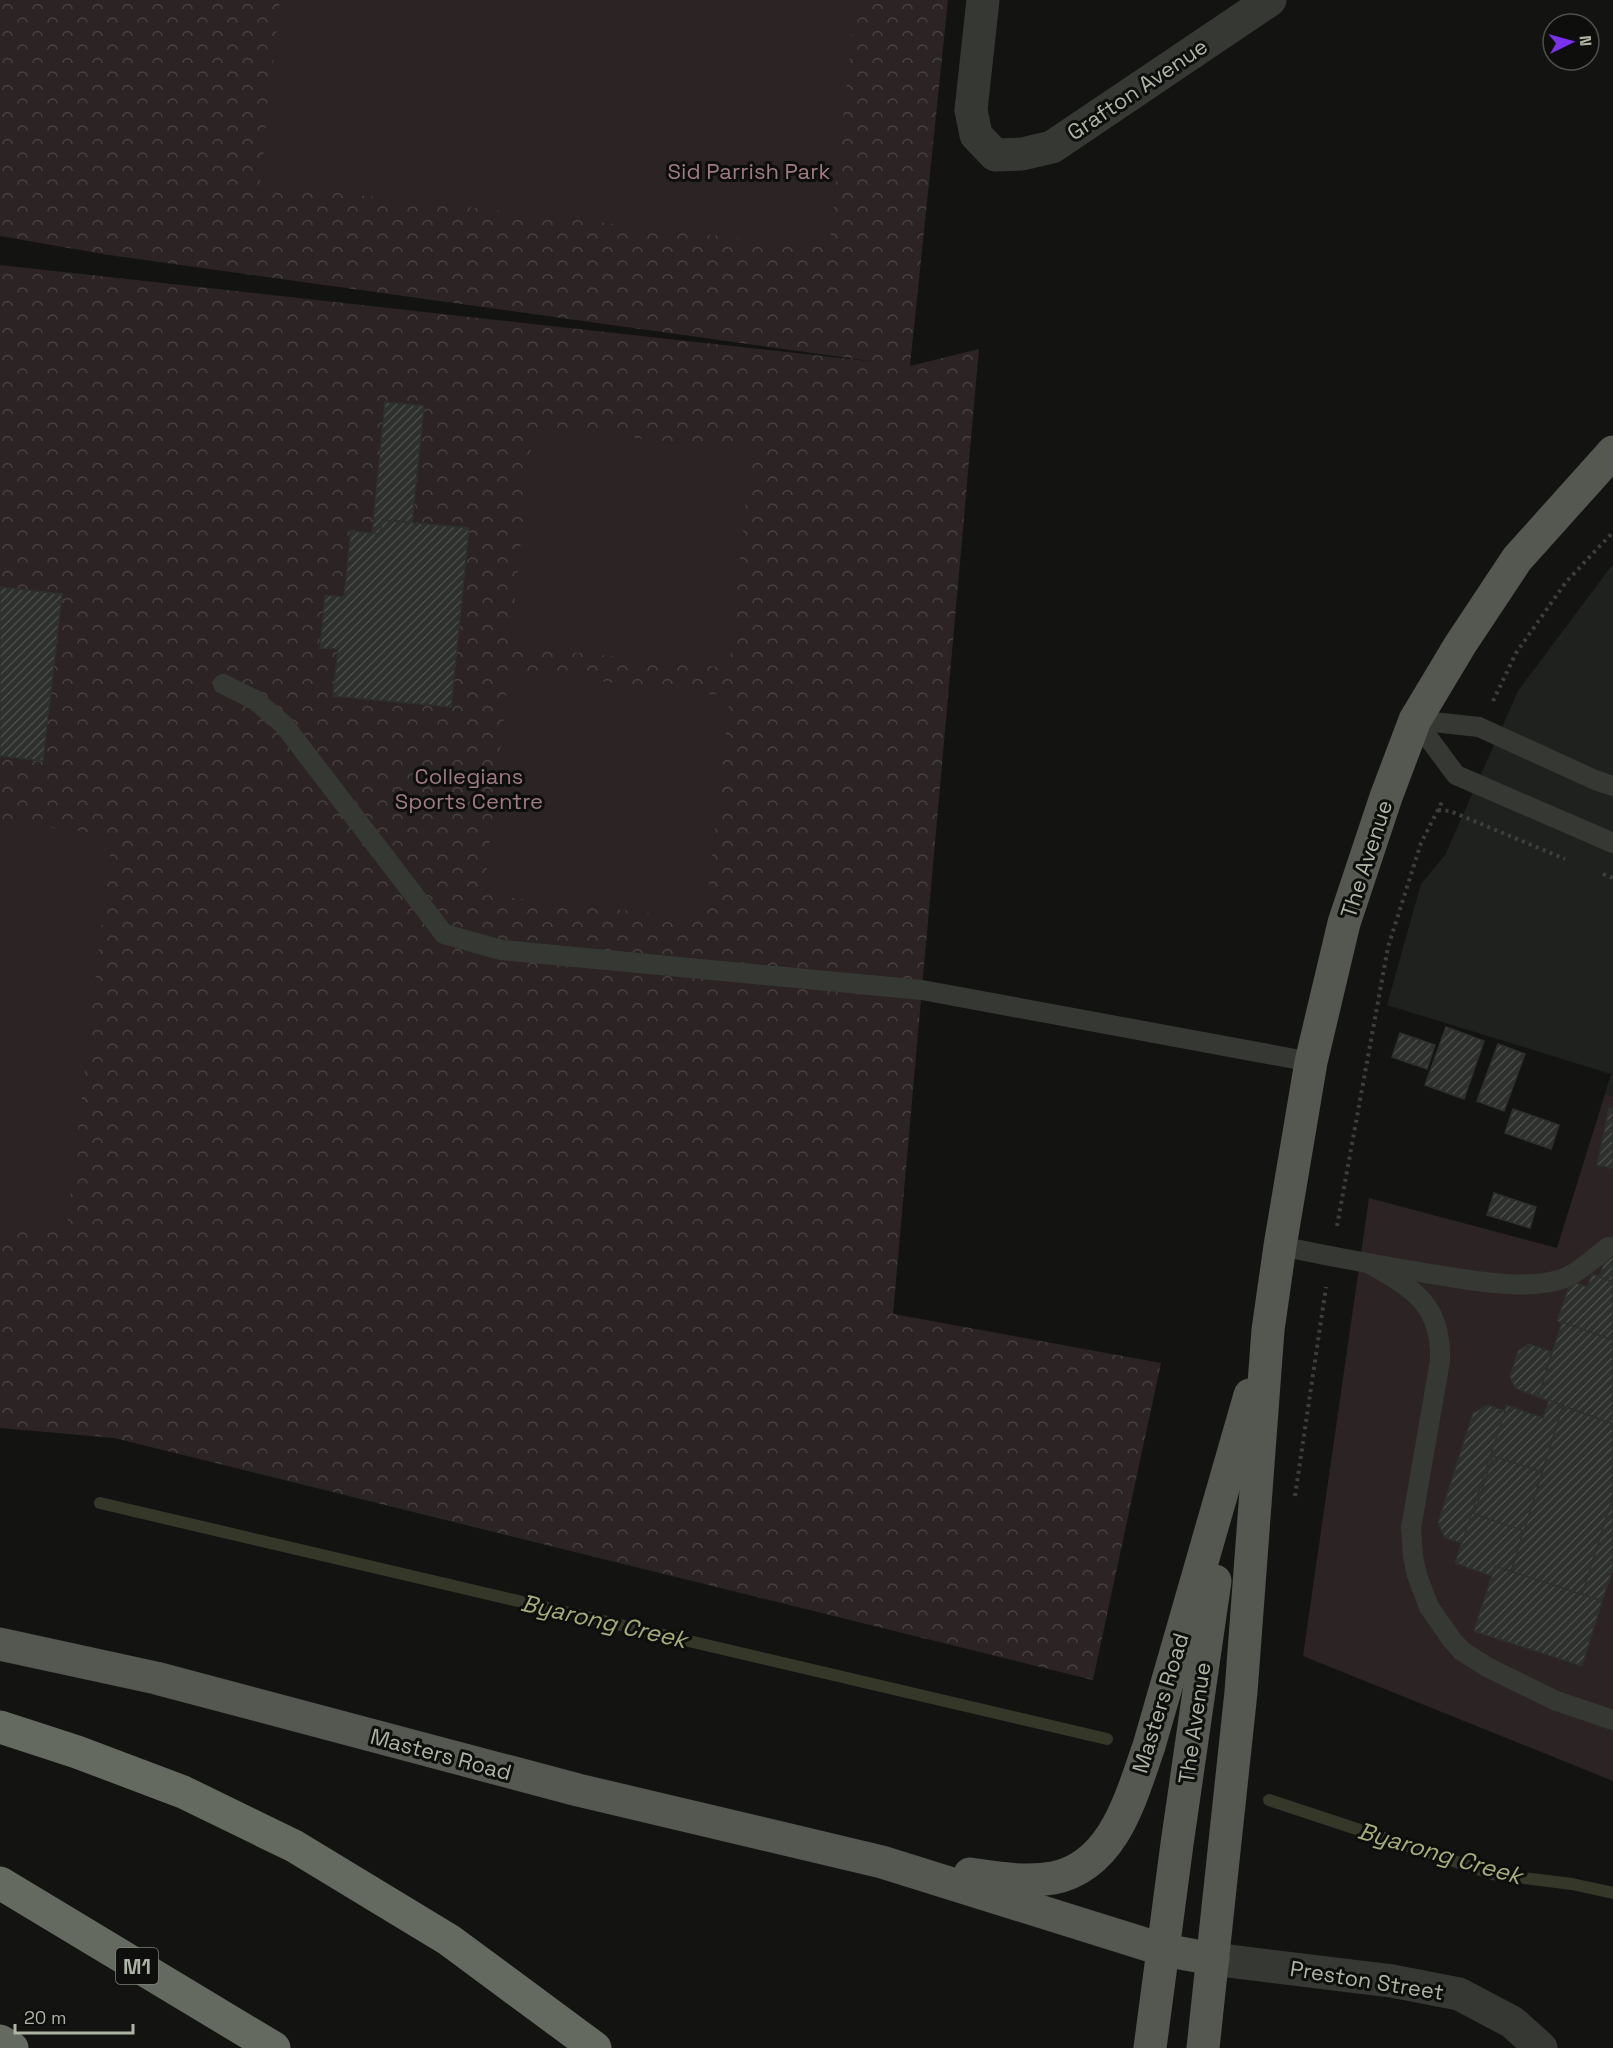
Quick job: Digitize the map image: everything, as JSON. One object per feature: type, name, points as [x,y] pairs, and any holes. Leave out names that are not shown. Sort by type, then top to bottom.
[{"type":"highway","points":[[0,1727],[77,1752],[183,1792],[294,1846],[449,1940],[595,2048]]},
{"type":"highway","name":"M1","points":[[0,1883],[274,2048]]},
{"type":"highway","points":[[0,2041],[12,2048]]},
{"type":"main road","name":"The Avenue","points":[[1203,2048],[1242,1692],[1268,1330],[1311,1062],[1344,923],[1386,797],[1415,720],[1460,645],[1517,559],[1613,452]]},
{"type":"main road","name":"The Avenue","points":[[1150,2048],[1221,1538],[1268,1330]]},
{"type":"main road","name":"Masters Road","points":[[882,1862],[1010,1880],[1052,1878],[1076,1870],[1089,1862],[1101,1850],[1113,1833],[1130,1800],[1149,1746],[1268,1330]]},
{"type":"main road","name":"Masters Road","points":[[0,1644],[156,1678],[578,1790],[882,1862],[1164,1950],[1213,1959]]},
{"type":"street","name":"Grafton Avenue","points":[[983,0],[971,110],[976,135],[995,155],[1022,154],[1052,147],[1270,0]]},
{"type":"street","name":"Preston Street","points":[[1213,1959],[1392,1981],[1459,1994],[1512,2022],[1541,2048]]},
{"type":"lane","points":[[223,684],[255,700],[284,725],[444,933],[501,950],[922,990],[1311,1062]]},
{"type":"lane","points":[[1415,720],[1479,728],[1613,786]]},
{"type":"lane","points":[[1415,720],[1456,775],[1613,843]]},
{"type":"lane","points":[[1280,1246],[1370,1264],[1485,1282],[1540,1282],[1566,1278],[1608,1247]]},
{"type":"lane","points":[[1370,1264],[1415,1291],[1433,1317],[1440,1337],[1440,1361],[1411,1528],[1417,1575],[1429,1607],[1443,1630],[1462,1651],[1486,1667],[1554,1700],[1613,1720]]},
{"type":"path","points":[[1499,689],[1516,653],[1566,582],[1613,532]]},
{"type":"path","points":[[1338,1215],[1388,947],[1421,843],[1438,810],[1450,811],[1570,861]]},
{"type":"path","points":[[1602,874],[1613,878]]},
{"type":"shaded area","points":[[1613,564],[1613,1097],[1605,1094],[1611,1074],[1387,1005],[1421,884],[1445,855],[1518,691]]},
{"type":"green space","name":"Collegians Sports Centre","points":[[0,0],[948,0],[910,366],[979,349],[893,1314],[1161,1363],[1093,1680],[114,1438],[0,1428],[0,265],[877,362],[109,255],[0,236]]},
{"type":"green space","name":"Sid Parrish Park","points":[[280,0],[856,0],[829,248],[260,184]]},
{"type":"green space","points":[[533,427],[751,450],[729,668],[510,646]]},
{"type":"green space","points":[[509,671],[730,696],[705,919],[484,895]]},
{"type":"green space","points":[[0,822],[112,835],[66,1233],[0,1225]]},
{"type":"green space","points":[[1605,1094],[1613,1097],[1613,1781],[1303,1656],[1369,1198],[1557,1248]]},
{"type":"building","points":[[385,402],[424,406],[412,522],[382,520],[380,534],[372,534]]},
{"type":"building","points":[[382,520],[469,528],[451,707],[333,696],[338,649],[320,648],[325,595],[344,597],[351,531],[380,534]]},
{"type":"building","points":[[0,587],[62,594],[43,761],[0,756]]},
{"type":"building","points":[[1446,1027],[1484,1041],[1464,1099],[1425,1085]]},
{"type":"building","points":[[1400,1033],[1435,1045],[1427,1069],[1392,1057]]},
{"type":"building","points":[[1498,1044],[1525,1054],[1504,1111],[1477,1101]]},
{"type":"building","points":[[1609,1108],[1613,1109],[1613,1168],[1597,1165]]},
{"type":"building","points":[[1513,1109],[1559,1125],[1551,1149],[1505,1133]]},
{"type":"building","points":[[1494,1193],[1536,1207],[1530,1228],[1487,1215]]},
{"type":"building","points":[[1613,1236],[1613,1282],[1599,1277]]},
{"type":"building","points":[[1592,1274],[1613,1282],[1613,1340],[1557,1321],[1571,1281],[1587,1287]]},
{"type":"building","points":[[1562,1322],[1613,1340],[1613,1424],[1538,1397]]},
{"type":"building","points":[[1529,1344],[1552,1352],[1538,1397],[1515,1388],[1510,1377],[1518,1351]]},
{"type":"building","points":[[1549,1400],[1563,1406],[1511,1572],[1495,1566],[1492,1576],[1455,1563],[1506,1405],[1543,1418]]},
{"type":"building","points":[[1488,1405],[1505,1411],[1462,1543],[1445,1538],[1438,1523],[1473,1413]]},
{"type":"building","points":[[1563,1406],[1613,1424],[1613,1496],[1582,1595],[1511,1572]]},
{"type":"building","points":[[1493,1456],[1542,1472],[1524,1531],[1474,1514]]},
{"type":"building","points":[[1613,1496],[1613,1569],[1602,1601],[1582,1595]]},
{"type":"building","points":[[1495,1566],[1602,1601],[1582,1666],[1474,1631]]},
{"type":"waterway","name":"Byarong Creek","points":[[100,1503],[1107,1739]]},
{"type":"waterway","name":"Byarong Creek","points":[[1269,1800],[1493,1874],[1572,1884],[1613,1893]]}]
